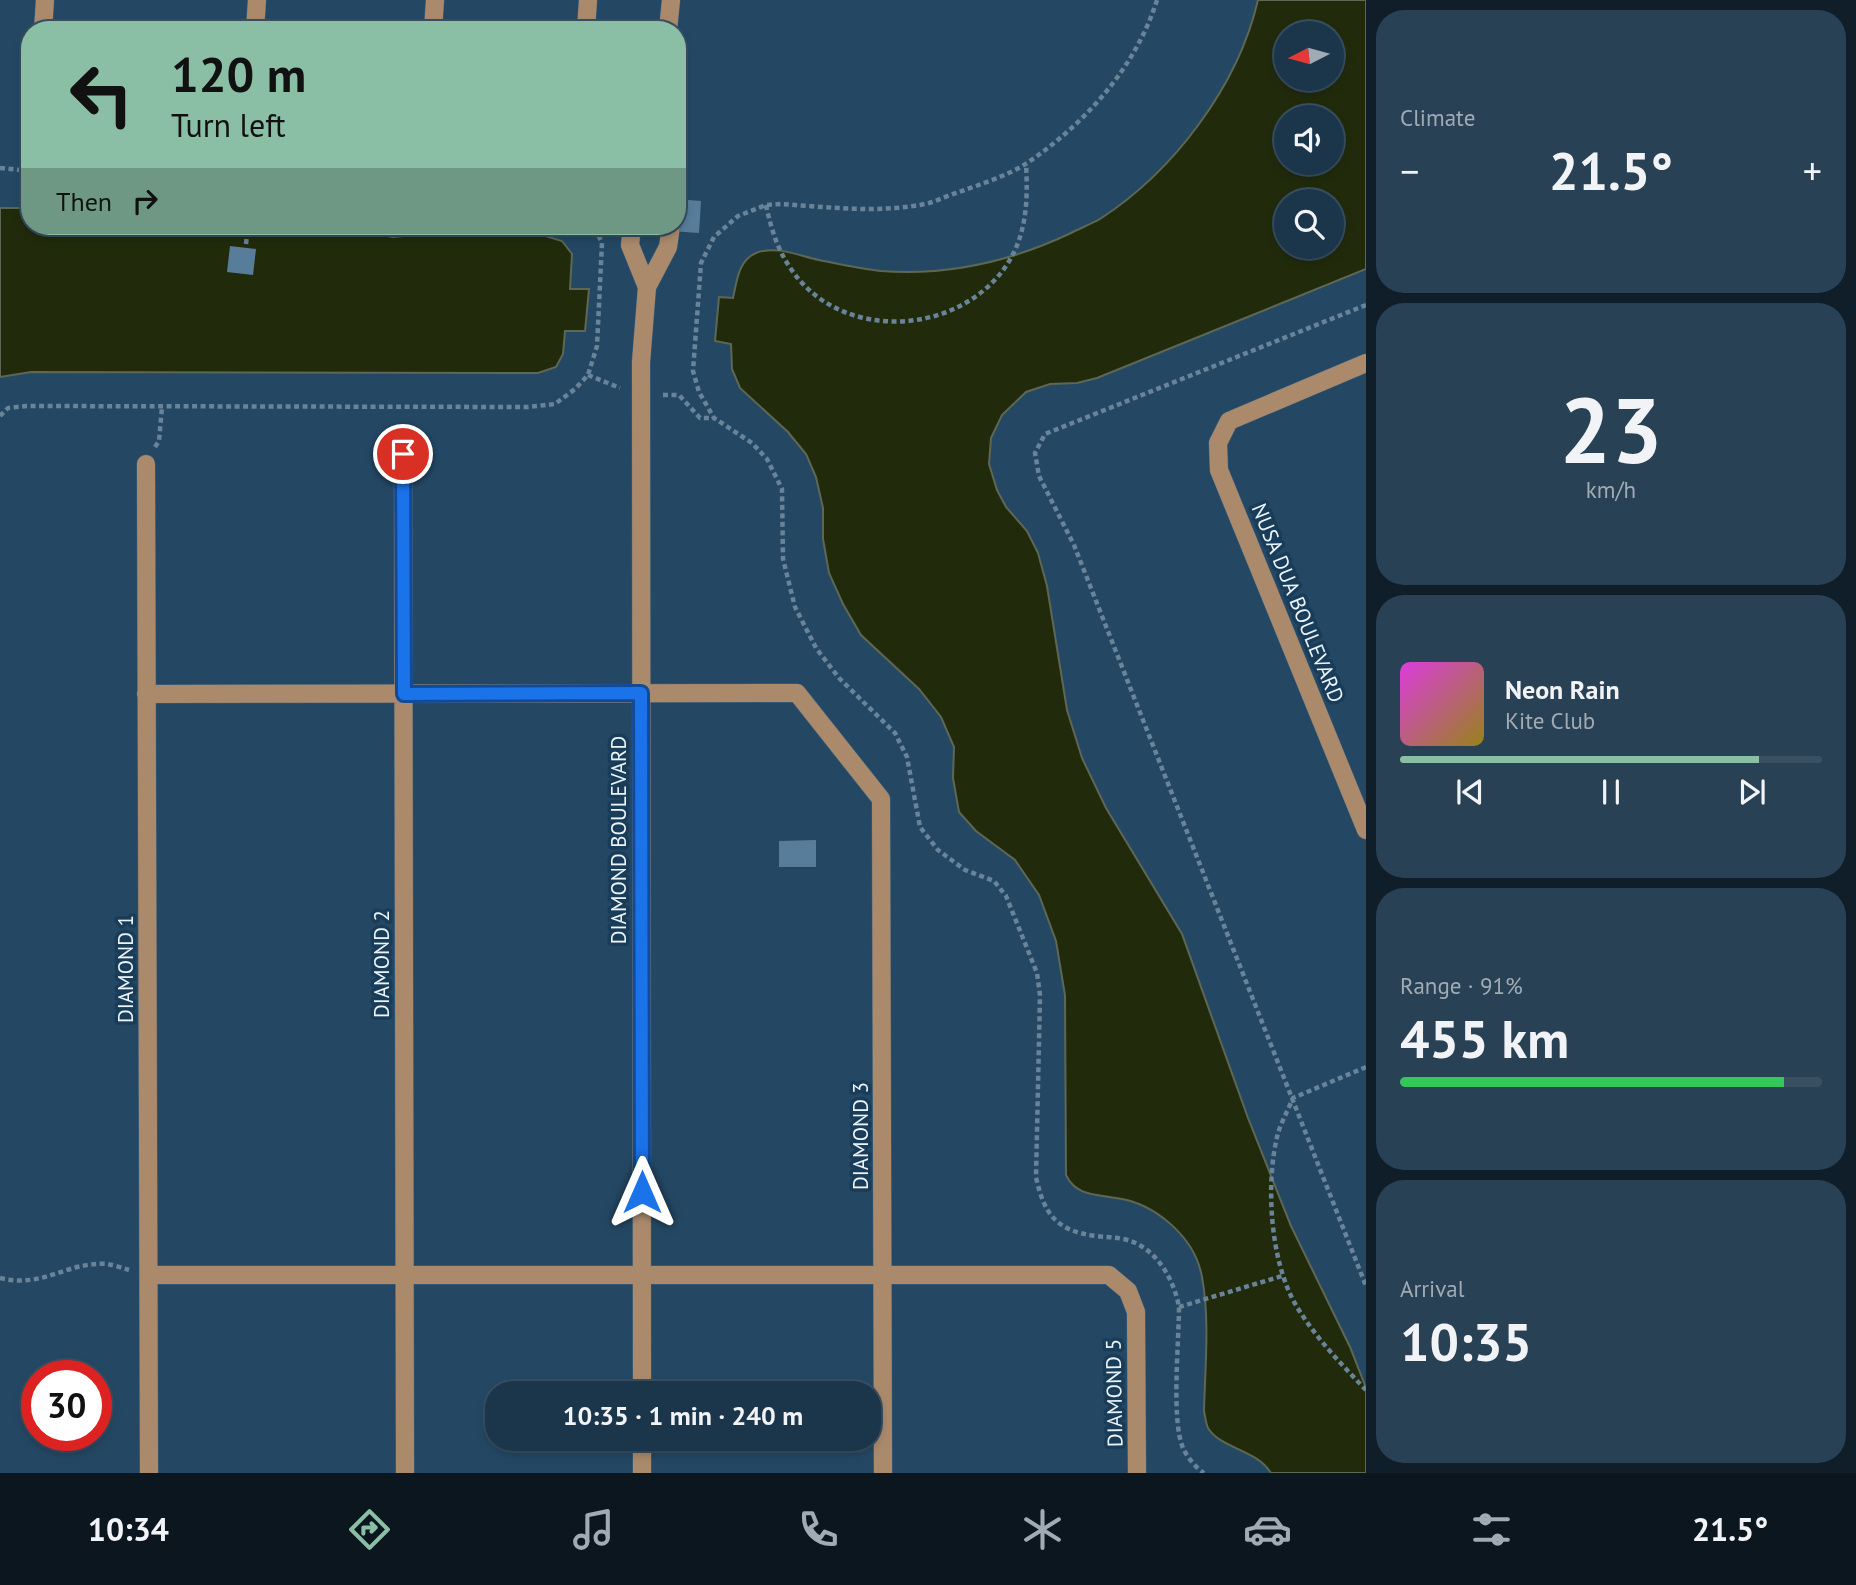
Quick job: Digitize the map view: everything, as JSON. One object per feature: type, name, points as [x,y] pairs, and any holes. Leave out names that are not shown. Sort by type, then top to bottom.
[{"type":"street","points":[[44,21],[45,0]]},
{"type":"street","points":[[256,21],[257,0]]},
{"type":"street","points":[[434,21],[435,0]]},
{"type":"street","points":[[587,21],[588,0]]},
{"type":"street","points":[[669,21],[671,0]]},
{"type":"street","name":"DIAMOND BOULEVARD","points":[[631,235],[630,245],[647,287]]},
{"type":"street","name":"DIAMOND BOULEVARD","points":[[642,1381],[641,362],[647,287],[668,247],[670,235]]},
{"type":"street","name":"NUSA DUA BOULEVARD","points":[[1366,363],[1229,421],[1218,443],[1219,470],[1366,830]]},
{"type":"street","name":"DIAMOND 2","points":[[403,454],[405,1473]]},
{"type":"street","name":"DIAMOND 1","points":[[146,464],[149,1473]]},
{"type":"street","points":[[146,694],[641,693]]},
{"type":"street","name":"DIAMOND 3","points":[[641,693],[797,693],[881,799],[883,1473]]},
{"type":"street","points":[[149,1276],[883,1275]]},
{"type":"street","name":"DIAMOND 5","points":[[883,1275],[1109,1275],[1128,1291],[1136,1312],[1137,1473]]},
{"type":"street","points":[[642,1451],[642,1473]]},
{"type":"path","points":[[1157,0],[1149,26],[1113,85],[1067,131],[1026,164],[929,203],[879,208],[780,204],[766,205],[738,216],[714,237],[701,263],[693,371],[699,392],[714,418],[752,443],[767,459],[782,489],[783,559],[795,607],[816,648],[839,678],[895,733],[907,757],[920,827],[938,850],[965,870],[994,881],[1006,896],[1037,973],[1040,995],[1036,1177],[1041,1202],[1057,1223],[1075,1233],[1125,1239],[1148,1251],[1165,1269],[1176,1290],[1179,1307],[1177,1423],[1184,1449],[1204,1473]]},
{"type":"path","points":[[766,205],[774,239],[792,271],[817,296],[848,314],[882,323],[917,322],[951,312],[981,293],[1006,266],[1024,222],[1028,199],[1026,164]]},
{"type":"path","points":[[0,168],[21,171]]},
{"type":"path","points":[[246,244],[247,235]]},
{"type":"path","points":[[0,416],[8,408],[26,406],[527,407],[555,404],[588,375],[597,346],[602,243],[598,235]]},
{"type":"path","points":[[1366,305],[1045,434],[1035,453],[1039,476],[1074,545],[1366,1286]]},
{"type":"path","points":[[146,464],[159,441],[162,407]]},
{"type":"path","points":[[1366,1067],[1293,1098],[1278,1134],[1272,1182],[1272,1227],[1282,1276],[1296,1305],[1324,1346],[1366,1390]]},
{"type":"path","points":[[0,1278],[16,1282],[39,1280],[76,1267],[107,1264],[149,1276]]},
{"type":"path","points":[[1179,1307],[1282,1276]]},
{"type":"shaded area","points":[[1258,0],[1366,0],[1366,269],[1097,378],[1077,383],[1050,384],[1026,392],[1002,415],[991,438],[989,464],[997,490],[1006,507],[1027,531],[1038,553],[1047,586],[1067,710],[1082,758],[1106,808],[1182,934],[1248,1118],[1291,1226],[1350,1347],[1366,1388],[1366,1473],[1271,1473],[1257,1459],[1221,1441],[1208,1428],[1204,1411],[1206,1310],[1202,1277],[1191,1248],[1171,1224],[1159,1215],[1131,1201],[1081,1190],[1070,1182],[1066,1175],[1065,995],[1056,941],[1039,895],[1015,860],[976,831],[959,812],[953,778],[954,747],[941,717],[919,689],[861,635],[829,573],[823,539],[823,508],[816,477],[806,454],[788,432],[740,388],[732,369],[731,344],[715,341],[719,297],[733,298],[742,266],[756,253],[780,251],[881,271],[955,269],[1003,259],[1049,243],[1100,219],[1153,177],[1177,151],[1219,94],[1249,32]]},
{"type":"shaded area","points":[[0,208],[21,208],[21,235],[542,235],[562,241],[572,254],[570,289],[589,289],[585,331],[565,331],[563,354],[556,367],[538,373],[31,372],[0,377]]},
{"type":"building","points":[[686,200],[701,201],[699,233],[686,232]]},
{"type":"building","points":[[230,246],[256,249],[253,275],[227,272]]},
{"type":"building","points":[[816,840],[816,867],[779,867],[779,841]]},
{"type":"route","points":[[403,454],[404,694],[641,693],[642,1192]]}]
